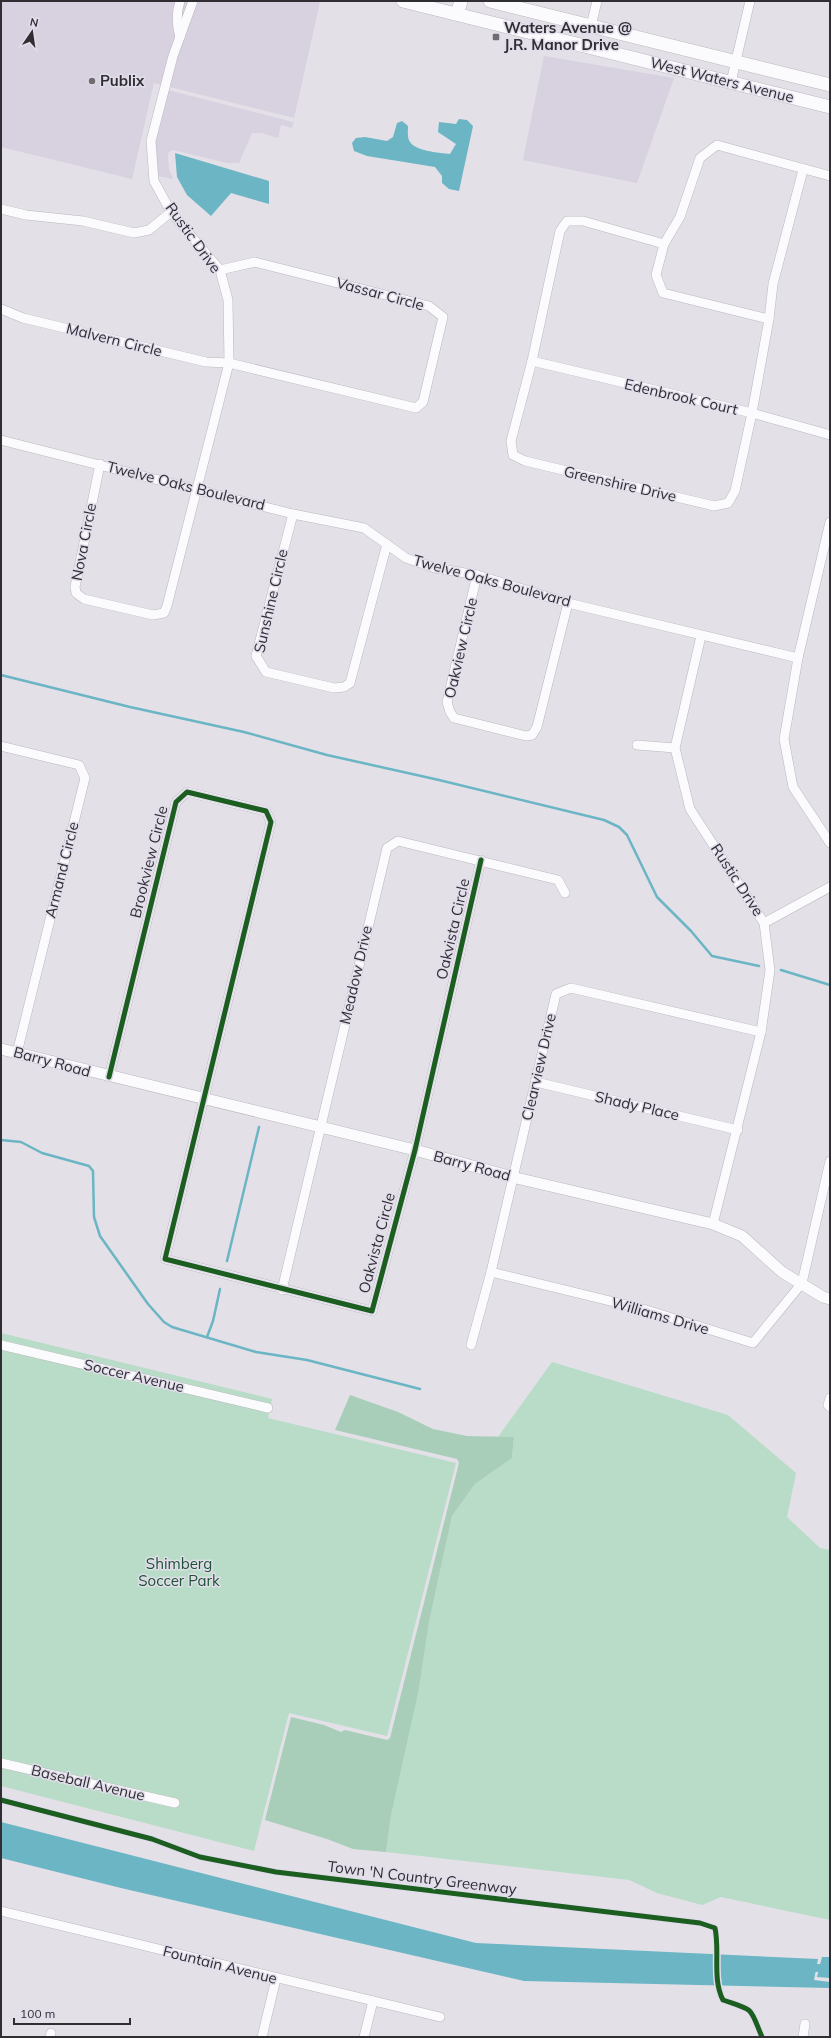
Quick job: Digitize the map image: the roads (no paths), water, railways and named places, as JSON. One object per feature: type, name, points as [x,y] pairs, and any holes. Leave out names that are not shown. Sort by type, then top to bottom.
[{"type":"main road","name":"West Waters Avenue","points":[[403,1],[830,107]]},
{"type":"main road","points":[[457,14],[461,1]]},
{"type":"main road","name":"West Waters Avenue","points":[[490,1],[830,85]]},
{"type":"main road","points":[[587,46],[591,26]]},
{"type":"street","name":"Rustic Drive","points":[[180,1],[177,13],[177,28],[180,37]]},
{"type":"street","name":"Rustic Drive","points":[[193,1],[173,56],[151,141],[154,181],[171,212],[220,270],[228,300],[229,363],[197,490]]},
{"type":"street","points":[[591,26],[597,1]]},
{"type":"street","points":[[731,82],[750,1]]},
{"type":"street","points":[[770,319],[663,292],[656,274],[664,244],[680,217],[700,158],[717,145],[830,176]]},
{"type":"street","name":"Greenshire Drive","points":[[664,244],[584,221],[567,221],[560,231],[532,361],[511,441],[513,455],[525,461],[714,506],[728,503],[735,491],[752,414],[770,319],[773,284],[804,170]]},
{"type":"street","points":[[1,209],[26,215],[83,221],[134,233],[149,230],[171,212]]},
{"type":"street","name":"Vassar Circle","points":[[220,270],[255,262],[429,306],[443,318],[423,402],[416,408],[229,363]]},
{"type":"street","name":"Malvern Circle","points":[[1,309],[23,318],[206,362],[229,363]]},
{"type":"street","name":"Edenbrook Court","points":[[532,361],[752,414],[830,435]]},
{"type":"street","name":"Twelve Oaks Boulevard","points":[[1,441],[100,464],[293,514],[364,528],[406,558],[428,565],[477,575],[568,603],[798,658]]},
{"type":"street","name":"Nova Circle","points":[[100,464],[75,587],[76,593],[84,599],[152,615],[164,613],[168,606],[197,490]]},
{"type":"street","name":"Sunshine Circle","points":[[293,514],[256,656],[266,672],[334,688],[344,687],[350,683],[387,544]]},
{"type":"street","points":[[830,522],[798,658],[784,739],[793,787],[830,843]]},
{"type":"street","name":"Oakview Circle","points":[[477,575],[447,702],[450,712],[454,718],[526,736],[532,735],[537,727],[568,603]]},
{"type":"street","name":"Rustic Drive","points":[[701,636],[675,748],[690,809],[764,923],[770,970],[761,1032],[738,1130],[713,1224]]},
{"type":"street","points":[[637,745],[675,748]]},
{"type":"street","name":"Armand Circle","points":[[1,746],[79,765],[85,778],[17,1053]]},
{"type":"street","name":"Brookview Circle","points":[[109,1077],[176,802],[187,792],[266,811],[271,822],[205,1099]]},
{"type":"street","name":"Meadow Drive","points":[[282,1290],[387,848],[398,841],[481,860],[558,880],[565,893]]},
{"type":"street","name":"Oakvista Circle","points":[[205,1099],[165,1259],[282,1290],[372,1311],[415,1150],[481,860]]},
{"type":"street","points":[[764,923],[830,887]]},
{"type":"street","name":"Clearview Drive","points":[[471,1345],[491,1272],[556,994],[571,988],[761,1032]]},
{"type":"street","name":"Barry Road","points":[[1,1049],[109,1077],[415,1150],[512,1177],[713,1224],[742,1236],[782,1272],[823,1297],[830,1299]]},
{"type":"street","name":"Shady Place","points":[[536,1082],[738,1130]]},
{"type":"street","points":[[802,1283],[830,1161]]},
{"type":"street","name":"Williams Drive","points":[[491,1272],[643,1309],[753,1343],[802,1283]]},
{"type":"street","name":"Soccer Avenue","points":[[1,1345],[268,1408]]},
{"type":"street","points":[[830,1398],[828,1405],[830,1407]]},
{"type":"street","name":"Baseball Avenue","points":[[1,1763],[175,1803]]},
{"type":"street","name":"Fountain Avenue","points":[[1,1911],[276,1979],[440,2017]]},
{"type":"street","points":[[262,2037],[276,1979]]},
{"type":"street","points":[[364,2037],[373,2001]]},
{"type":"street","points":[[803,2037],[805,2024]]},
{"type":"water","points":[[459,119],[467,120],[473,126],[459,191],[449,189],[442,183],[442,176],[435,167],[367,156],[354,151],[352,143],[356,138],[365,137],[387,141],[393,137],[397,123],[402,121],[408,126],[408,138],[410,142],[417,148],[450,154],[456,144],[438,132],[439,122],[456,124]]},
{"type":"water","points":[[175,153],[269,181],[269,204],[231,193],[211,216],[187,195],[177,177]]},
{"type":"water","points":[[1,1822],[476,1943],[818,1959],[814,1980],[830,1982],[830,1988],[524,1981],[121,1888],[1,1858]]},
{"type":"water","points":[[822,1957],[830,1957],[830,1978],[817,1977]]},
{"type":"waterway","points":[[1,675],[130,707],[244,732],[327,755],[439,780],[604,820],[619,827],[627,835],[657,897],[691,931],[712,956],[759,966]]},
{"type":"waterway","points":[[781,970],[830,985]]},
{"type":"waterway","points":[[227,1261],[259,1127]]},
{"type":"waterway","points":[[1,1140],[21,1142],[42,1153],[89,1166],[93,1171],[94,1217],[100,1236],[148,1304],[164,1322],[172,1327],[256,1352],[307,1360],[420,1389]]},
{"type":"waterway","points":[[207,1337],[213,1321],[220,1289]]},
{"type":"waterway","points":[[805,1968],[830,1968]]},
{"type":"place","name":"Waters Avenue @ J.R. Manor Drive","points":[[496,37]]},
{"type":"place","name":"Publix","points":[[92,81]]},
{"type":"park label","name":"Shimberg Soccer Park","points":[[179,1572]]}]
